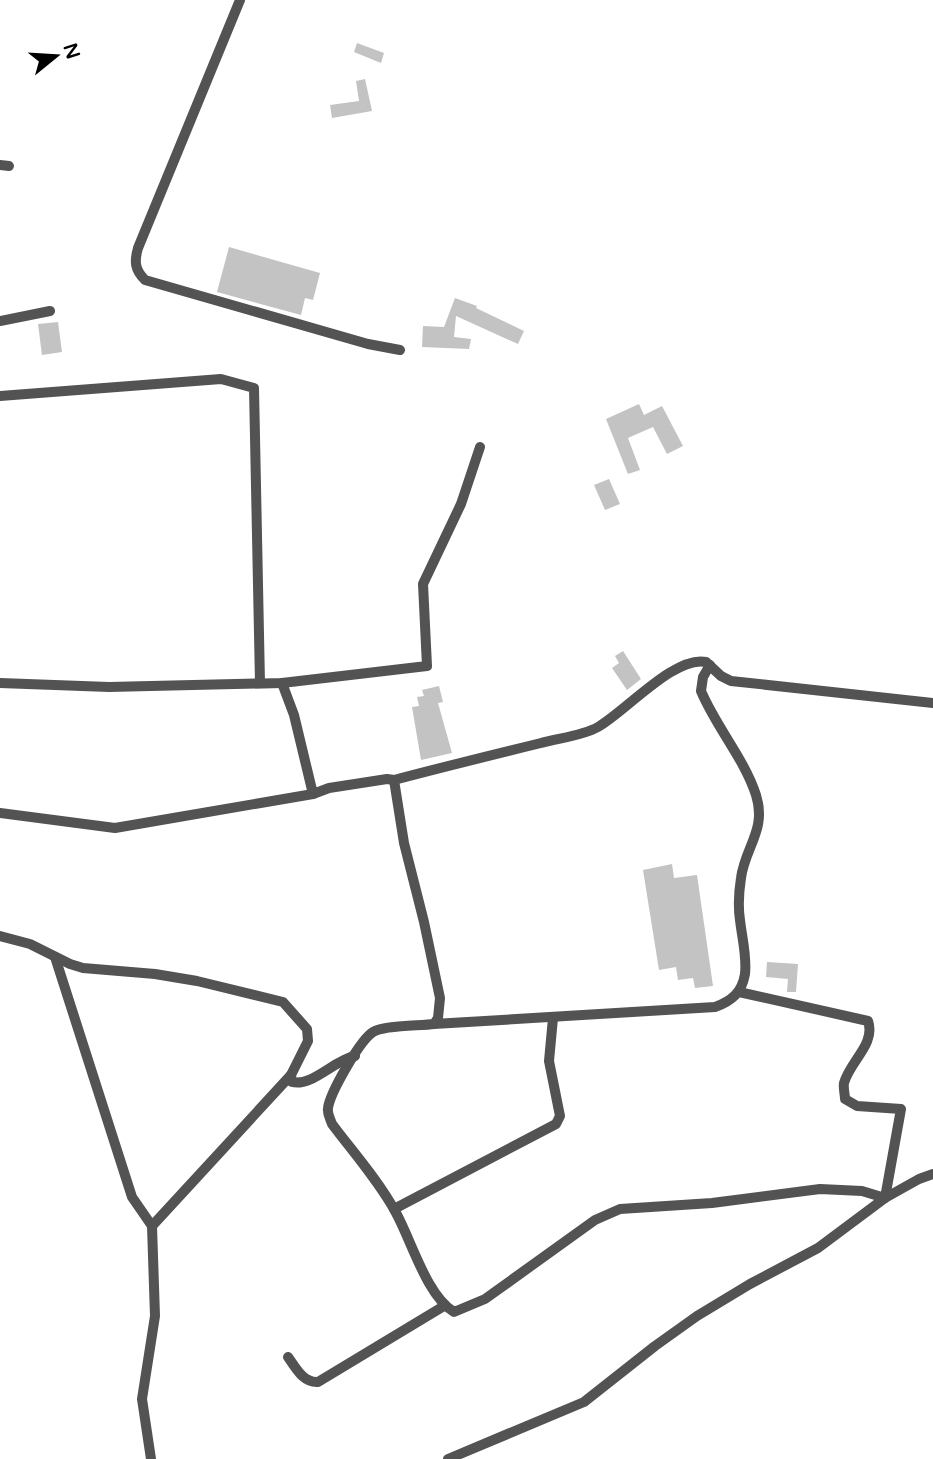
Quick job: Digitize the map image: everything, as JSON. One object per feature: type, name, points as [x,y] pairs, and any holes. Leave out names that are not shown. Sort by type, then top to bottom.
[{"type":"street","points":[[240,0],[138,248],[137,272],[145,280],[368,344],[400,350]]},
{"type":"street","points":[[0,321],[50,311]]},
{"type":"street","points":[[0,397],[221,379],[254,388],[260,683]]},
{"type":"street","points":[[0,683],[109,687],[282,683],[428,666],[423,584],[461,504],[480,447]]},
{"type":"street","points":[[0,813],[115,828],[313,794],[329,788],[394,780],[596,729],[684,664],[701,661],[731,681],[933,703]]},
{"type":"street","points":[[710,665],[703,677],[701,691],[748,778],[756,796],[760,816],[741,874],[739,917],[745,953],[745,974],[739,992],[729,1002],[715,1007],[434,1024],[374,1031],[363,1042],[355,1056],[328,1105],[328,1113],[332,1124],[394,1209],[444,1306],[454,1311],[485,1299],[595,1220],[620,1209],[712,1203],[820,1189],[862,1191],[885,1198]]},
{"type":"street","points":[[282,683],[294,715],[313,794]]},
{"type":"street","points":[[394,780],[404,843],[440,998],[438,1018],[434,1024]]},
{"type":"street","points":[[0,936],[30,944],[83,968],[155,974],[197,981],[283,1002],[307,1029],[308,1041],[291,1075],[152,1226]]},
{"type":"street","points":[[55,957],[132,1196],[152,1226],[155,1315],[142,1399],[151,1459]]},
{"type":"street","points":[[739,992],[868,1021],[870,1028],[867,1043],[855,1059],[843,1084],[845,1099],[857,1106],[901,1109],[885,1198]]},
{"type":"street","points":[[394,1209],[556,1124],[560,1116],[549,1061],[553,1018]]},
{"type":"street","points":[[291,1075],[292,1082],[306,1082],[342,1059],[355,1056]]},
{"type":"street","points":[[448,1459],[584,1402],[697,1316],[818,1248],[885,1198],[933,1174]]},
{"type":"street","points":[[288,1357],[304,1378],[311,1383],[318,1382],[444,1306]]},
{"type":"building","points":[[357,43],[384,53],[381,63],[354,52]]},
{"type":"building","points":[[365,79],[372,111],[332,118],[330,105],[359,101],[356,81]]},
{"type":"building","points":[[229,247],[320,273],[313,300],[305,298],[301,315],[217,292]]},
{"type":"building","points":[[455,298],[477,306],[476,308],[524,331],[518,344],[456,316],[454,337],[471,339],[469,349],[422,347],[423,326],[444,327]]},
{"type":"building","points":[[58,322],[62,352],[42,355],[38,324]]},
{"type":"building","points":[[639,404],[644,415],[662,406],[683,446],[667,454],[653,427],[628,438],[640,470],[628,474],[606,419]]},
{"type":"building","points":[[609,479],[620,504],[605,510],[594,485]]},
{"type":"building","points":[[623,651],[641,679],[627,690],[612,668],[619,663],[615,656]]},
{"type":"building","points":[[439,686],[443,702],[438,703],[452,753],[421,760],[412,707],[419,706],[417,697],[424,696],[422,690]]},
{"type":"building","points":[[672,864],[674,878],[697,875],[713,986],[695,988],[693,978],[678,980],[676,967],[659,970],[643,870]]},
{"type":"building","points":[[767,962],[798,964],[796,992],[787,992],[788,979],[766,977]]}]
